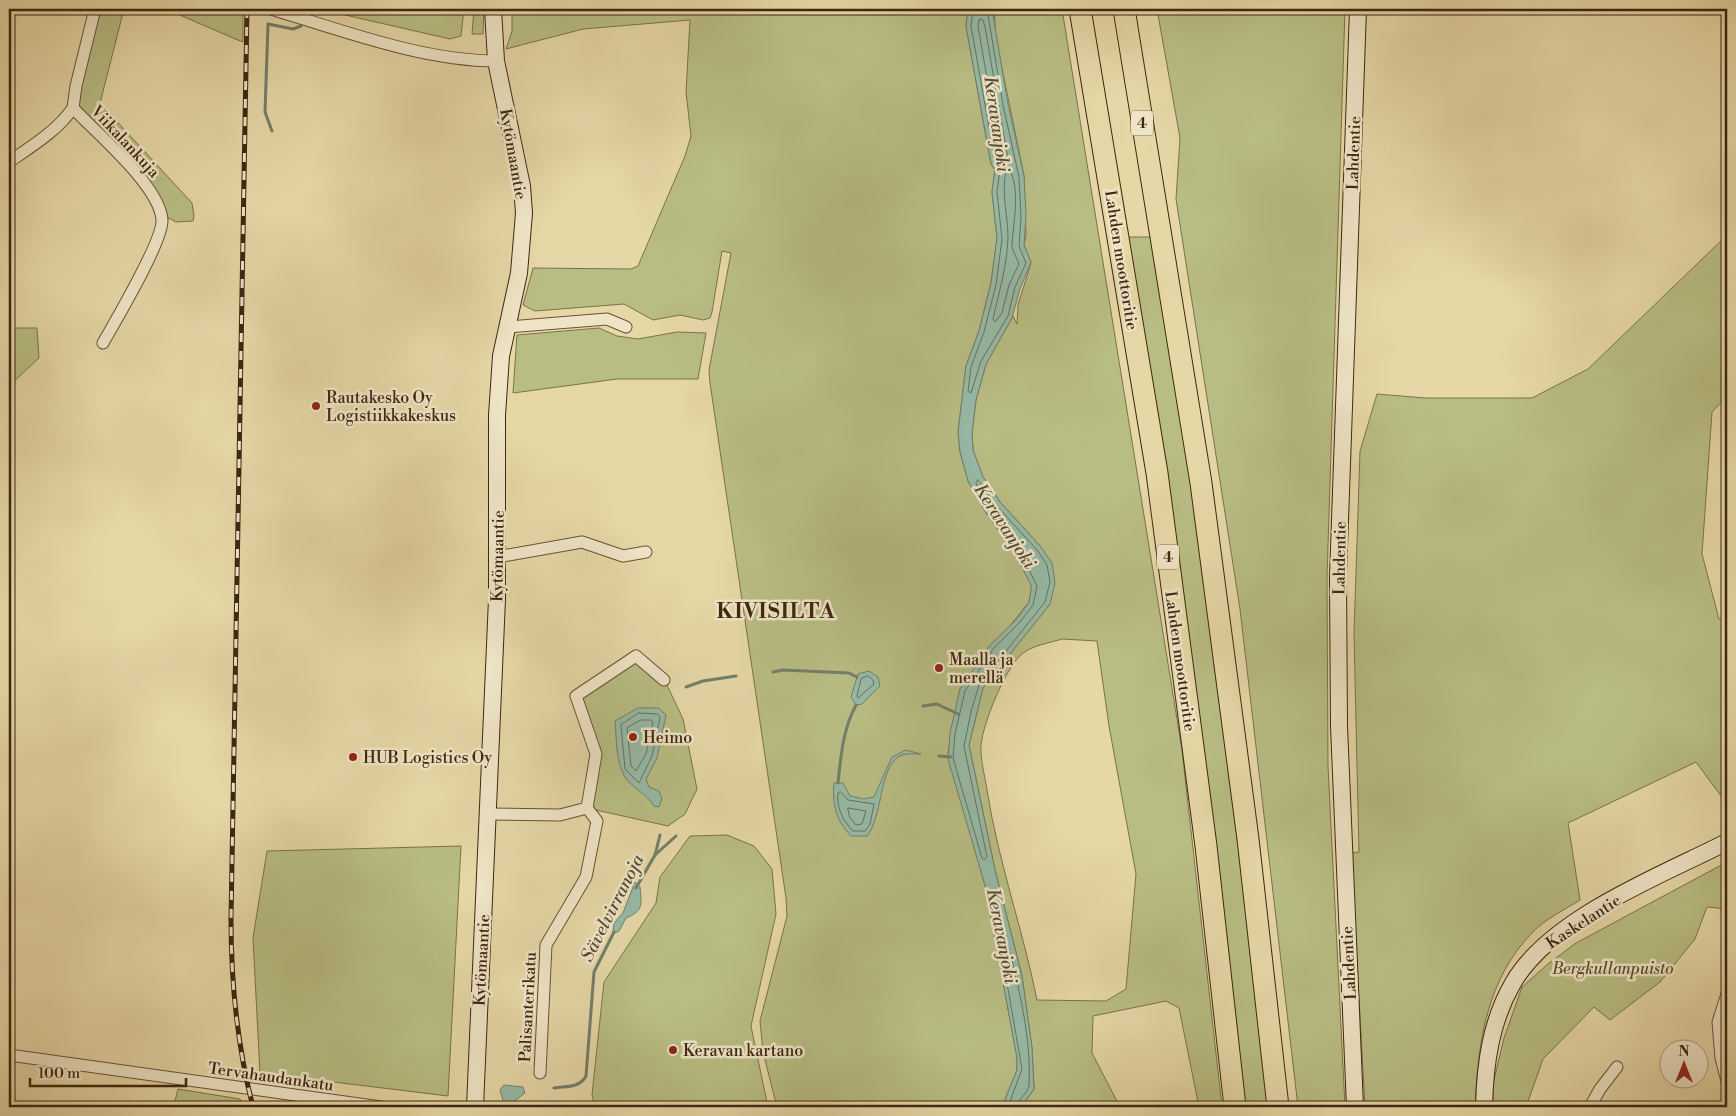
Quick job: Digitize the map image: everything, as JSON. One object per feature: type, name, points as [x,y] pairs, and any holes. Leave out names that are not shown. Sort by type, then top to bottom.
[{"type":"highway","name":"Lahden moottoritie","points":[[1080,9],[1157,473],[1206,846],[1235,1107]]},
{"type":"highway","name":"4","points":[[1124,9],[1201,483],[1248,839],[1278,1107]]},
{"type":"street","name":"Viikalankuja","points":[[96,9],[76,86],[73,108],[148,187],[162,219],[158,237],[151,253],[103,343]]},
{"type":"street","points":[[271,9],[400,46],[458,60],[496,60]]},
{"type":"street","name":"Kytömaantie","points":[[475,1107],[498,557],[497,415],[501,356],[519,273],[524,213],[522,186],[496,60],[493,9]]},
{"type":"street","name":"Lahdentie","points":[[1355,1107],[1339,734],[1338,577],[1358,9]]},
{"type":"street","points":[[9,162],[41,140],[65,119],[73,108]]},
{"type":"street","points":[[507,328],[607,318],[626,328]]},
{"type":"street","points":[[498,557],[582,542],[623,556],[646,552]]},
{"type":"street","points":[[487,814],[560,815],[587,808],[596,754],[576,696],[636,656],[664,680]]},
{"type":"street","name":"Palisanterikatu","points":[[540,1073],[546,945],[586,878],[597,821],[587,808]]},
{"type":"street","name":"Kaskelantie","points":[[1484,1107],[1485,1072],[1499,1012],[1514,982],[1530,960],[1552,938],[1583,918],[1634,888],[1727,842]]},
{"type":"street","points":[[1727,994],[1718,1022],[1721,1058],[1727,1081]]},
{"type":"street","name":"Tervahaudankatu","points":[[9,1055],[381,1107]]},
{"type":"street","points":[[1590,1107],[1600,1089],[1617,1067]]},
{"type":"green space","points":[[99,9],[124,9],[100,103],[192,203],[193,221],[176,222],[167,217],[79,106],[79,91]]},
{"type":"green space","points":[[166,9],[243,9],[243,42],[233,38]]},
{"type":"green space","points":[[319,9],[464,9],[461,36],[450,39]]},
{"type":"green space","points":[[474,9],[484,9],[483,34],[472,34]]},
{"type":"green space","points":[[512,9],[968,9],[966,26],[991,164],[995,170],[992,192],[997,238],[991,283],[979,331],[966,366],[958,432],[960,452],[968,481],[986,513],[1014,552],[1032,585],[1029,602],[960,689],[948,753],[986,889],[1017,1058],[1017,1070],[1002,1107],[777,1107],[763,1052],[760,1021],[787,916],[786,898],[709,370],[731,253],[722,251],[712,312],[710,318],[703,320],[680,315],[653,320],[624,304],[535,311],[523,305],[533,268],[631,269],[638,266],[685,156],[691,136],[686,92],[690,20],[583,29],[506,49],[512,31]]},
{"type":"green space","points":[[994,9],[1062,9],[1182,750],[1222,1107],[1199,1107],[1179,1008],[1166,1001],[1093,1016],[1092,1053],[1120,1107],[1021,1107],[1034,1089],[1032,1048],[1022,976],[995,870],[969,745],[983,688],[1050,604],[1041,547],[1000,502],[983,477],[973,450],[972,433],[976,400],[986,364],[1013,316],[1017,324],[1018,305],[1031,263],[1024,245],[1026,235],[1024,176],[996,39]],"holes":[[[1062,639],[1097,641],[1109,726],[1136,874],[1126,989],[1106,1001],[1037,1000],[997,843],[981,756],[981,745],[986,723],[996,696],[1016,660],[1023,653],[1037,646]]]},
{"type":"green space","points":[[1157,9],[1345,9],[1327,577],[1328,766],[1345,1107],[1298,1107],[1240,609],[1176,199],[1180,138]]},
{"type":"green space","points":[[1727,225],[1727,396],[1712,412],[1702,554],[1719,619],[1727,622],[1727,804],[1696,762],[1568,823],[1580,900],[1537,928],[1516,951],[1504,971],[1487,1014],[1482,1037],[1475,1107],[1365,1107],[1351,853],[1359,852],[1354,633],[1360,451],[1377,394],[1425,398],[1532,398],[1588,369],[1725,237]]},
{"type":"green space","points":[[1126,237],[1153,237],[1199,539],[1239,826],[1270,1107],[1243,1107]]},
{"type":"green space","points":[[9,328],[37,328],[39,358],[9,386]]},
{"type":"green space","points":[[599,328],[617,336],[638,339],[677,332],[706,333],[698,379],[617,379],[513,393],[517,335]]},
{"type":"green space","points":[[636,656],[666,683],[683,719],[697,789],[685,814],[668,826],[587,808],[596,754],[576,696]]},
{"type":"green space","points":[[727,835],[754,846],[772,869],[776,914],[751,1026],[768,1107],[595,1107],[592,1095],[604,982],[656,903],[660,877],[690,836]]},
{"type":"green space","points":[[461,846],[448,1096],[260,1073],[253,938],[267,851]]},
{"type":"green space","name":"Bergkullanpuisto","points":[[1727,862],[1727,909],[1707,907],[1695,939],[1660,982],[1610,1020],[1594,1007],[1543,1059],[1526,1107],[1493,1107],[1493,1084],[1504,1038],[1522,987],[1576,943]]},
{"type":"green space","points":[[178,1089],[240,1099],[243,1107],[189,1107],[174,1105]]},
{"type":"water","name":"Keravanjoki","points":[[968,9],[992,9],[1008,104],[1024,176],[1026,216],[1024,245],[1031,262],[1020,289],[1012,318],[986,364],[976,400],[972,433],[973,450],[983,477],[1000,502],[1041,547],[1052,563],[1055,583],[1050,604],[983,688],[969,745],[995,870],[1022,976],[1032,1048],[1034,1089],[1021,1107],[1002,1107],[1017,1070],[1017,1058],[986,889],[948,759],[950,733],[960,689],[990,645],[1017,619],[1029,602],[1031,591],[1031,585],[1014,552],[986,513],[968,481],[960,452],[958,432],[966,366],[979,331],[991,283],[997,238],[992,192],[995,170],[991,164],[966,26]]},
{"type":"water","points":[[869,671],[878,677],[880,686],[862,704],[856,705],[851,697],[858,674]]},
{"type":"water","points":[[638,708],[659,708],[666,715],[657,758],[646,779],[649,787],[659,791],[662,798],[659,807],[654,806],[631,784],[619,763],[615,721]]},
{"type":"water","points":[[906,750],[921,754],[903,755],[892,763],[884,782],[876,817],[867,836],[851,836],[836,812],[834,783],[843,783],[850,796],[864,799],[874,797],[892,757]]},
{"type":"water","points":[[635,882],[640,887],[640,907],[636,913],[626,918],[619,931],[613,934],[614,923],[623,913]]},
{"type":"water","points":[[504,1085],[523,1087],[525,1093],[516,1100],[515,1107],[505,1107],[500,1090]]},
{"type":"waterway","points":[[272,131],[265,112],[268,24],[293,29],[301,26]]},
{"type":"waterway","points":[[773,672],[783,670],[849,673],[857,677]]},
{"type":"waterway","points":[[686,687],[703,681],[736,676]]},
{"type":"waterway","points":[[923,706],[937,704],[958,714]]},
{"type":"waterway","points":[[838,783],[845,733],[856,705]]},
{"type":"waterway","points":[[939,756],[951,757]]},
{"type":"waterway","name":"Sävelvirranoja","points":[[636,888],[655,855],[660,835]]},
{"type":"waterway","points":[[655,855],[676,836]]},
{"type":"waterway","name":"Sävelvirranoja","points":[[554,1088],[576,1085],[586,1076],[594,972],[614,932]]},
{"type":"railway","points":[[247,9],[231,919],[232,967],[236,1014],[247,1084],[253,1107]]},
{"type":"place","name":"Rautakesko Oy Logistiikkakeskus","points":[[316,406]]},
{"type":"place","name":"Maalla ja merellä","points":[[939,668]]},
{"type":"place","name":"Heimo","points":[[633,737]]},
{"type":"place","name":"HUB Logistics Oy","points":[[353,757]]},
{"type":"place","name":"Keravan kartano","points":[[673,1050]]},
{"type":"district","name":"KIVISILTA","points":[[776,611]]}]
